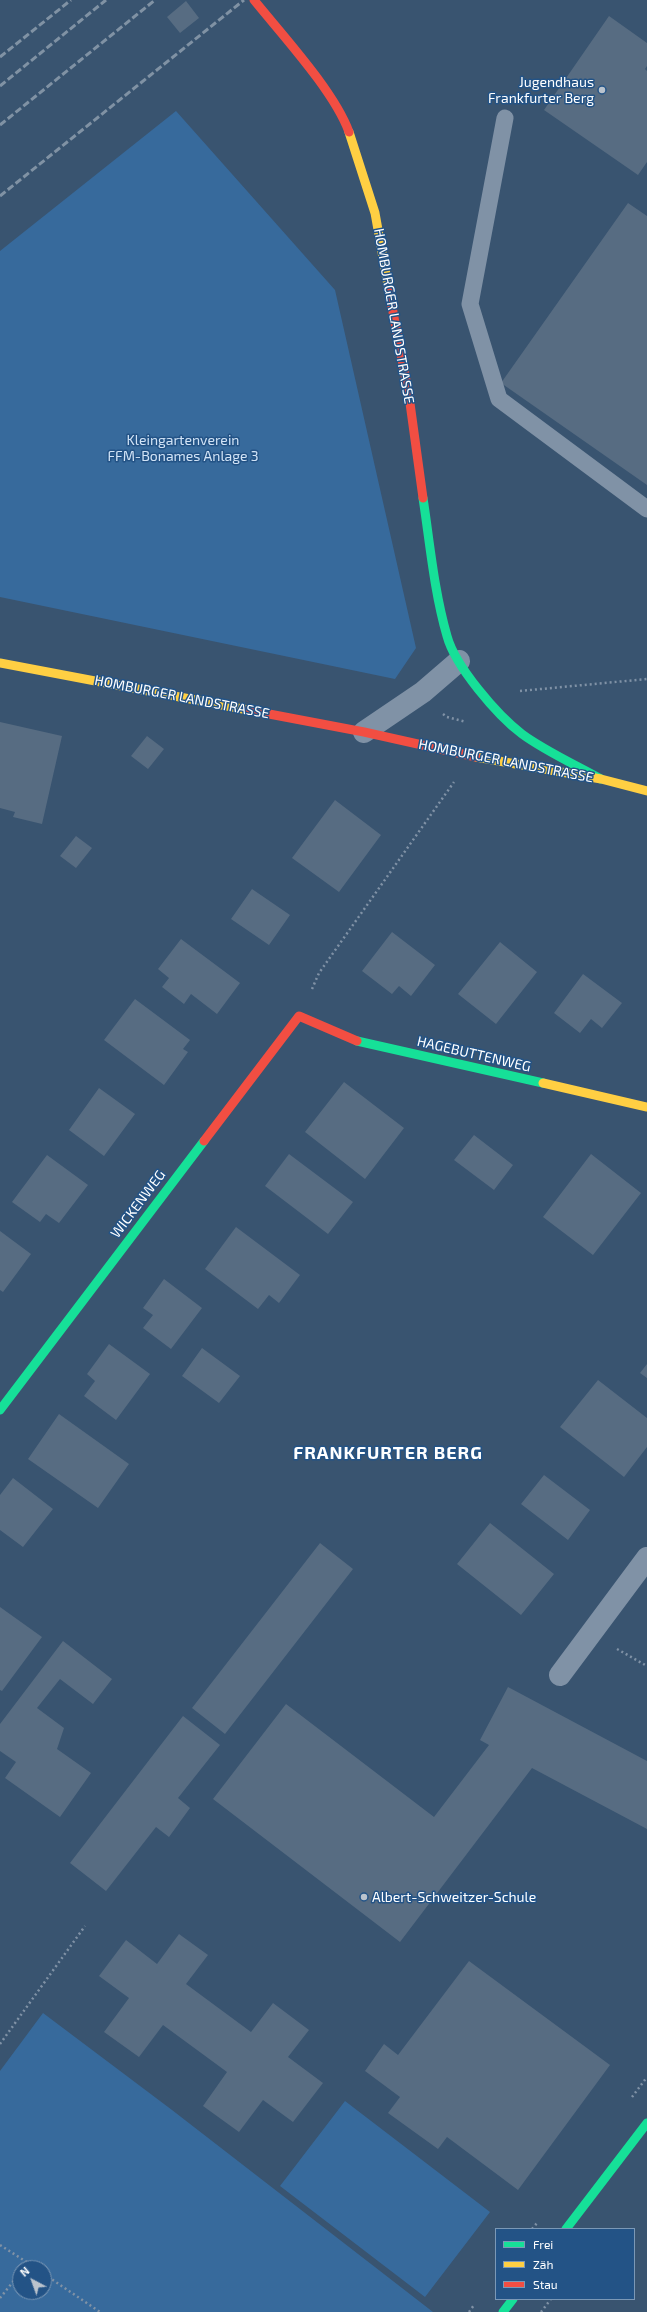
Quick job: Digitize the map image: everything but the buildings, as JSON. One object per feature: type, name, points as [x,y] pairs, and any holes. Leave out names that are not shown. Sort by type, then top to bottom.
[{"type":"street","name":"HOMBURGER LANDSTRASSE","points":[[254,0],[317,79],[344,121],[365,177],[375,213],[409,396],[435,579],[447,637],[459,661],[490,704],[522,734],[601,779]]},
{"type":"street","points":[[364,732],[423,692],[459,661]]},
{"type":"street","name":"HOMBURGER LANDSTRASSE","points":[[0,663],[364,732],[468,756],[601,779],[647,791]]},
{"type":"street","name":"HAGEBUTTENWEG","points":[[299,1016],[360,1042],[647,1107]]},
{"type":"street","name":"WICKENWEG","points":[[0,1410],[299,1016]]},
{"type":"street","points":[[560,1676],[647,1558]]},
{"type":"street","points":[[567,2228],[647,2123]]},
{"type":"street","points":[[503,2312],[512,2300]]},
{"type":"lane","points":[[505,118],[470,304],[499,399],[647,509]]},
{"type":"path","points":[[299,1016],[319,973],[452,787],[468,756],[467,722],[506,692],[647,679]]},
{"type":"path","points":[[592,1634],[647,1666]]},
{"type":"path","points":[[0,2044],[85,1926]]},
{"type":"path","points":[[0,2244],[24,2260]]},
{"type":"path","points":[[52,2279],[100,2312]]},
{"type":"path","points":[[0,2298],[12,2283]]},
{"type":"path","points":[[541,2312],[550,2300]]},
{"type":"green space","name":"Kleingartenverein FFM-Bonames Anlage 3","points":[[176,111],[335,290],[416,648],[395,679],[0,597],[0,251]]},
{"type":"green space","points":[[43,2013],[172,2110],[433,2312],[0,2312],[0,2071]]},
{"type":"green space","points":[[345,2101],[490,2212],[425,2297],[280,2186]]},
{"type":"railway","points":[[0,57],[71,0]]},
{"type":"railway","points":[[0,86],[106,0]]},
{"type":"railway","points":[[0,125],[155,0]]},
{"type":"railway","points":[[0,196],[244,0]]},
{"type":"traffic: fast","points":[[423,498],[439,602],[451,648],[459,661],[489,703],[512,726],[551,752],[601,779]]},
{"type":"traffic: fast","points":[[357,1041],[543,1083]]},
{"type":"traffic: fast","points":[[0,1410],[204,1141]]},
{"type":"traffic: fast","points":[[567,2228],[647,2123]]},
{"type":"traffic: fast","points":[[503,2312],[512,2300]]},
{"type":"traffic: slow","points":[[349,132],[375,213],[389,291]]},
{"type":"traffic: slow","points":[[0,663],[248,710]]},
{"type":"traffic: slow","points":[[476,757],[601,779],[647,791]]},
{"type":"traffic: slow","points":[[543,1083],[647,1107]]},
{"type":"traffic: jam","points":[[254,0],[320,82],[342,116],[349,132]]},
{"type":"traffic: jam","points":[[389,291],[409,396],[423,498]]},
{"type":"traffic: jam","points":[[248,710],[364,732],[476,757]]},
{"type":"traffic: jam","points":[[204,1141],[299,1016],[357,1041]]},
{"type":"place","name":"Jugendhaus Frankfurter Berg","points":[[602,90]]},
{"type":"place","name":"Albert-Schweitzer-Schule","points":[[364,1897]]},
{"type":"district","name":"FRANKFURTER BERG","points":[[388,1453]]}]
